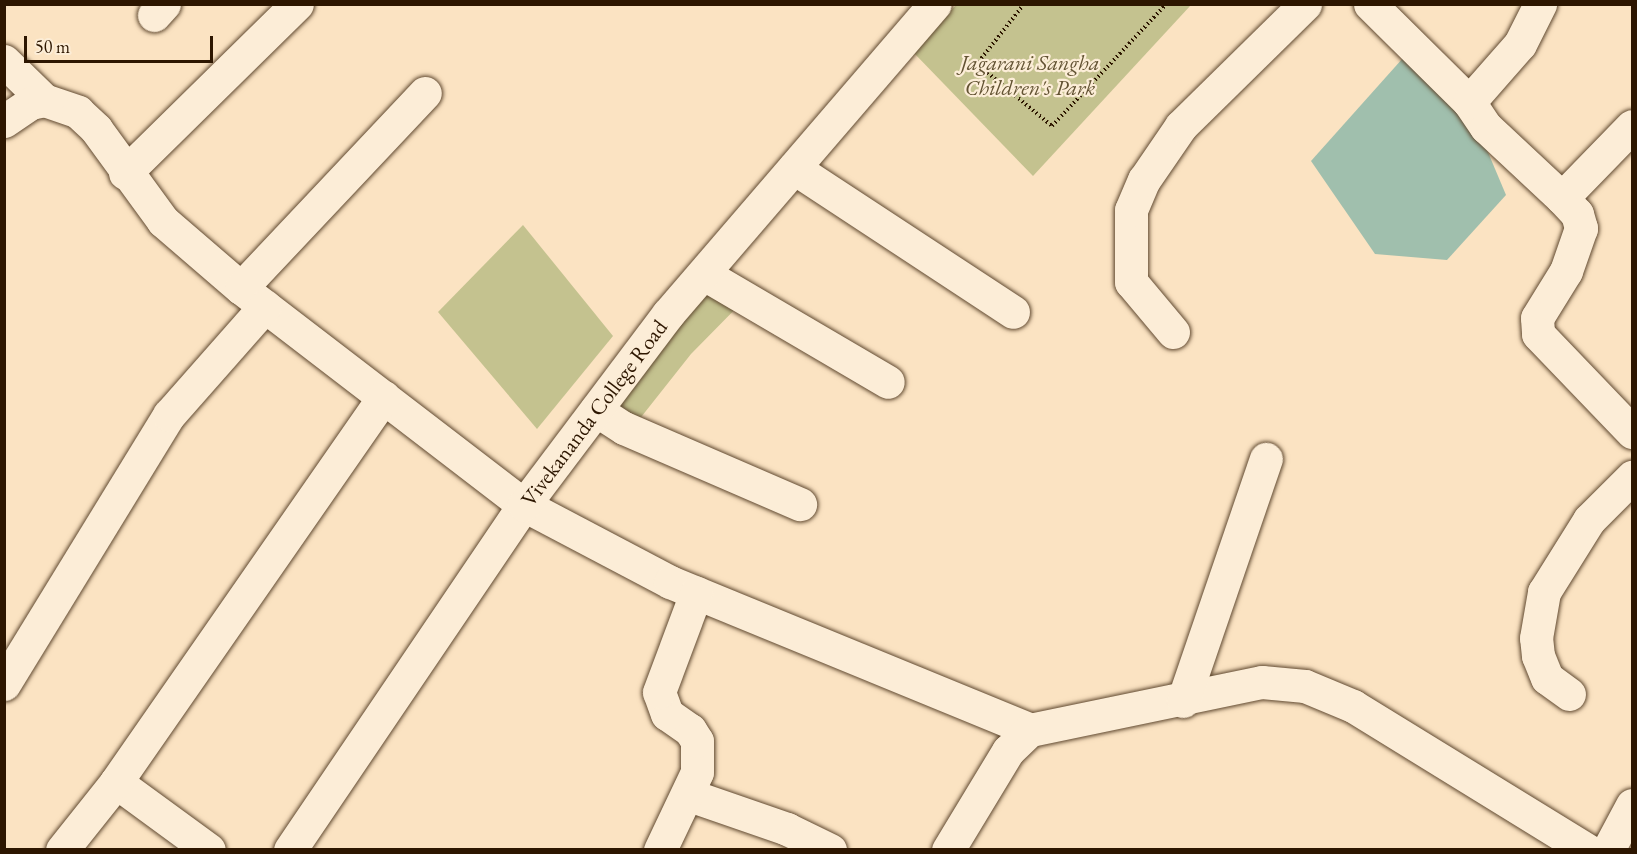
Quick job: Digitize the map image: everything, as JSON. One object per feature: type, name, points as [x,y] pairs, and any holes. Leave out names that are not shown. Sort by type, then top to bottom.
[{"type":"street","points":[[125,173],[297,4]]},
{"type":"street","name":"Vivekananda College Road","points":[[290,849],[524,505],[704,274],[935,4]]},
{"type":"street","points":[[1173,332],[1131,282],[1131,210],[1144,180],[1181,126],[1305,4]]},
{"type":"street","points":[[1370,4],[1469,102],[1486,127],[1578,214],[1581,228],[1566,271],[1537,318],[1538,334],[1632,432]]},
{"type":"street","points":[[1469,102],[1520,44],[1540,4]]},
{"type":"street","points":[[4,62],[44,100],[78,112],[96,129],[125,173],[163,220],[253,297],[524,505],[696,593],[1030,730],[1280,681],[1329,694],[1577,847]]},
{"type":"street","points":[[4,684],[169,415],[253,297],[425,93]]},
{"type":"street","points":[[4,121],[31,103],[44,100]]},
{"type":"street","points":[[1562,198],[1632,126]]},
{"type":"street","points":[[794,168],[1013,312]]},
{"type":"street","points":[[704,274],[888,382]]},
{"type":"street","points":[[62,849],[116,782],[384,397]]},
{"type":"street","points":[[597,410],[624,428],[800,504]]},
{"type":"street","points":[[1183,700],[1266,459]]},
{"type":"street","points":[[1569,693],[1547,678],[1538,656],[1536,638],[1544,592],[1589,520],[1632,477]]},
{"type":"street","points":[[660,849],[689,795],[697,772],[697,741],[690,730],[667,714],[658,692],[696,593]]},
{"type":"street","points":[[948,849],[1008,752],[1030,730]]},
{"type":"street","points":[[116,782],[209,849]]},
{"type":"street","points":[[689,795],[787,829],[830,849]]},
{"type":"street","points":[[1608,849],[1632,805]]},
{"type":"path","points":[[1024,4],[977,64],[1052,126],[1166,4]]},
{"type":"path","points":[[1081,4],[1086,4]]},
{"type":"green space","name":"Jagarani Sangha Children's Park","points":[[956,5],[1191,5],[1033,176],[913,52]]},
{"type":"green space","points":[[523,225],[613,336],[537,429],[438,312]]},
{"type":"green space","points":[[720,269],[753,291],[691,354],[638,421],[609,407]]},
{"type":"shaded area","points":[[1403,58],[1466,100],[1506,195],[1447,260],[1375,254],[1311,161]]}]
